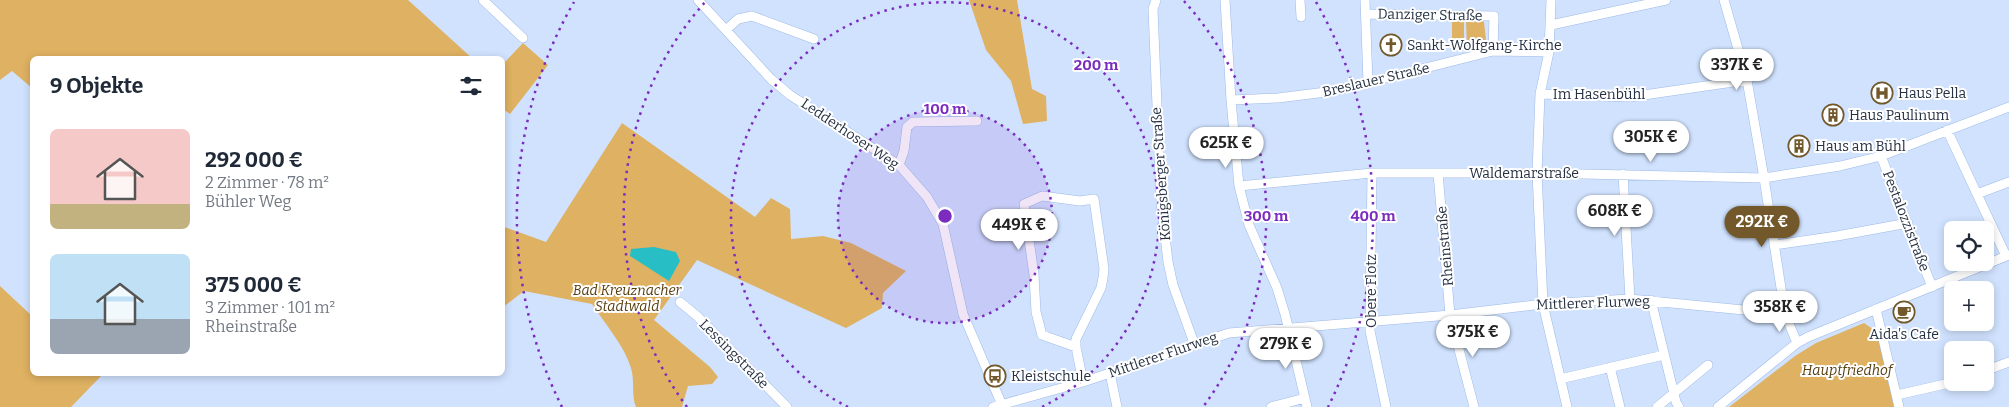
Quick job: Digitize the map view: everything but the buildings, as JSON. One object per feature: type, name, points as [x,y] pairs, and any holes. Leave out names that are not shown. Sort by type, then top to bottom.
[{"type":"street","points":[[483,0],[523,38]]},
{"type":"street","name":"Ledderhoser Weg","points":[[698,0],[771,79],[790,95],[899,166],[927,197],[943,224],[963,314],[1002,405]]},
{"type":"street","name":"Königsberger Straße","points":[[1156,0],[1153,9],[1161,192],[1167,254],[1173,285],[1194,343]]},
{"type":"street","points":[[1225,0],[1231,100],[1239,186],[1249,226],[1277,288],[1306,403],[1271,407]]},
{"type":"street","points":[[1300,0],[1301,17]]},
{"type":"street","points":[[1365,0],[1368,83]]},
{"type":"street","points":[[1551,0],[1549,52],[1540,94],[1537,173],[1544,304],[1566,407]]},
{"type":"street","points":[[1551,25],[1666,0]]},
{"type":"street","points":[[1724,0],[1747,80],[1785,314],[1797,343]]},
{"type":"street","name":"Danziger Straße","points":[[1366,14],[1494,16],[1493,51]]},
{"type":"street","points":[[726,30],[738,19],[744,16],[752,16],[814,39]]},
{"type":"street","name":"Breslauer Straße","points":[[1231,100],[1278,98],[1334,91],[1493,51],[1549,52]]},
{"type":"street","name":"Im Hasenbühl","points":[[1540,94],[1630,97],[1747,80]]},
{"type":"street","name":"Waldemarstraße","points":[[1239,186],[1372,174],[1537,173],[1764,178],[1840,166],[1881,156],[2009,107]]},
{"type":"street","points":[[899,166],[904,151],[907,127],[913,122],[977,121]]},
{"type":"street","points":[[1718,407],[1797,343],[2008,256],[1947,130]]},
{"type":"street","name":"Pestalozzistraße","points":[[1881,156],[1932,287]]},
{"type":"street","name":"Rheinstraße","points":[[1438,173],[1450,315],[1474,407]]},
{"type":"street","name":"Obere Flotz","points":[[1372,174],[1370,331],[1386,407]]},
{"type":"street","points":[[1624,174],[1630,299]]},
{"type":"street","points":[[1977,194],[2009,182]]},
{"type":"street","points":[[1076,347],[1042,335],[1036,312],[1034,275],[1024,204],[1042,196],[1080,201],[1094,199],[1104,269],[1101,288],[1080,328],[1076,347],[1082,382]]},
{"type":"street","points":[[1774,245],[1908,223]]},
{"type":"street","name":"Mittlerer Flurweg","points":[[992,407],[1082,382],[1229,332],[1450,315],[1544,304],[1630,299],[1785,314]]},
{"type":"street","points":[[1651,300],[1674,394],[1679,407]]},
{"type":"street","name":"Lessingstraße","points":[[680,302],[697,316],[787,407]]},
{"type":"street","points":[[1876,310],[1899,407]]},
{"type":"street","points":[[1560,379],[1664,355]]},
{"type":"street","points":[[1994,368],[2009,362]]},
{"type":"street","points":[[1657,407],[1708,365]]},
{"type":"street","points":[[1610,367],[1620,407]]},
{"type":"street","points":[[1110,373],[1117,407]]},
{"type":"street","points":[[1897,395],[1944,384]]},
{"type":"green space","points":[[0,0],[408,0],[470,56],[30,56],[30,86],[12,71],[0,80]]},
{"type":"green space","points":[[969,0],[1017,0],[1032,89],[1046,96],[1047,121],[1023,124],[1011,81],[986,50]]},
{"type":"green space","points":[[1466,19],[1480,19],[1484,22],[1486,41],[1482,46],[1467,50]]},
{"type":"green space","points":[[1452,21],[1464,21],[1464,47],[1452,47]]},
{"type":"green space","points":[[523,43],[548,65],[510,114],[505,110],[505,62]]},
{"type":"green space","name":"Bad Kreuznacher Stadtwald","points":[[622,123],[755,217],[771,198],[790,209],[791,239],[823,236],[851,243],[906,271],[883,293],[882,308],[846,328],[697,260],[654,320],[710,367],[718,377],[712,384],[688,386],[682,407],[636,407],[632,373],[628,359],[592,304],[524,291],[505,305],[505,227],[546,242]]},
{"type":"green space","points":[[0,286],[30,314],[30,376],[101,376],[71,407],[0,407]]},
{"type":"green space","name":"Hauptfriedhof","points":[[1864,323],[1877,332],[1894,407],[1729,407],[1795,356],[1816,343]]},
{"type":"shaded area","points":[[654,247],[676,252],[680,261],[669,281],[630,256],[631,249]]},
{"type":"place","name":"Sankt-Wolfgang-Kirche","points":[[1391,45]]},
{"type":"place","name":"Haus Pella","points":[[1882,93]]},
{"type":"place","name":"Haus Paulinum","points":[[1833,115]]},
{"type":"place","name":"Haus am Bühl","points":[[1799,146]]},
{"type":"place","name":"Aida's Cafe","points":[[1904,312]]},
{"type":"place","name":"Kleistschule","points":[[995,376]]}]
